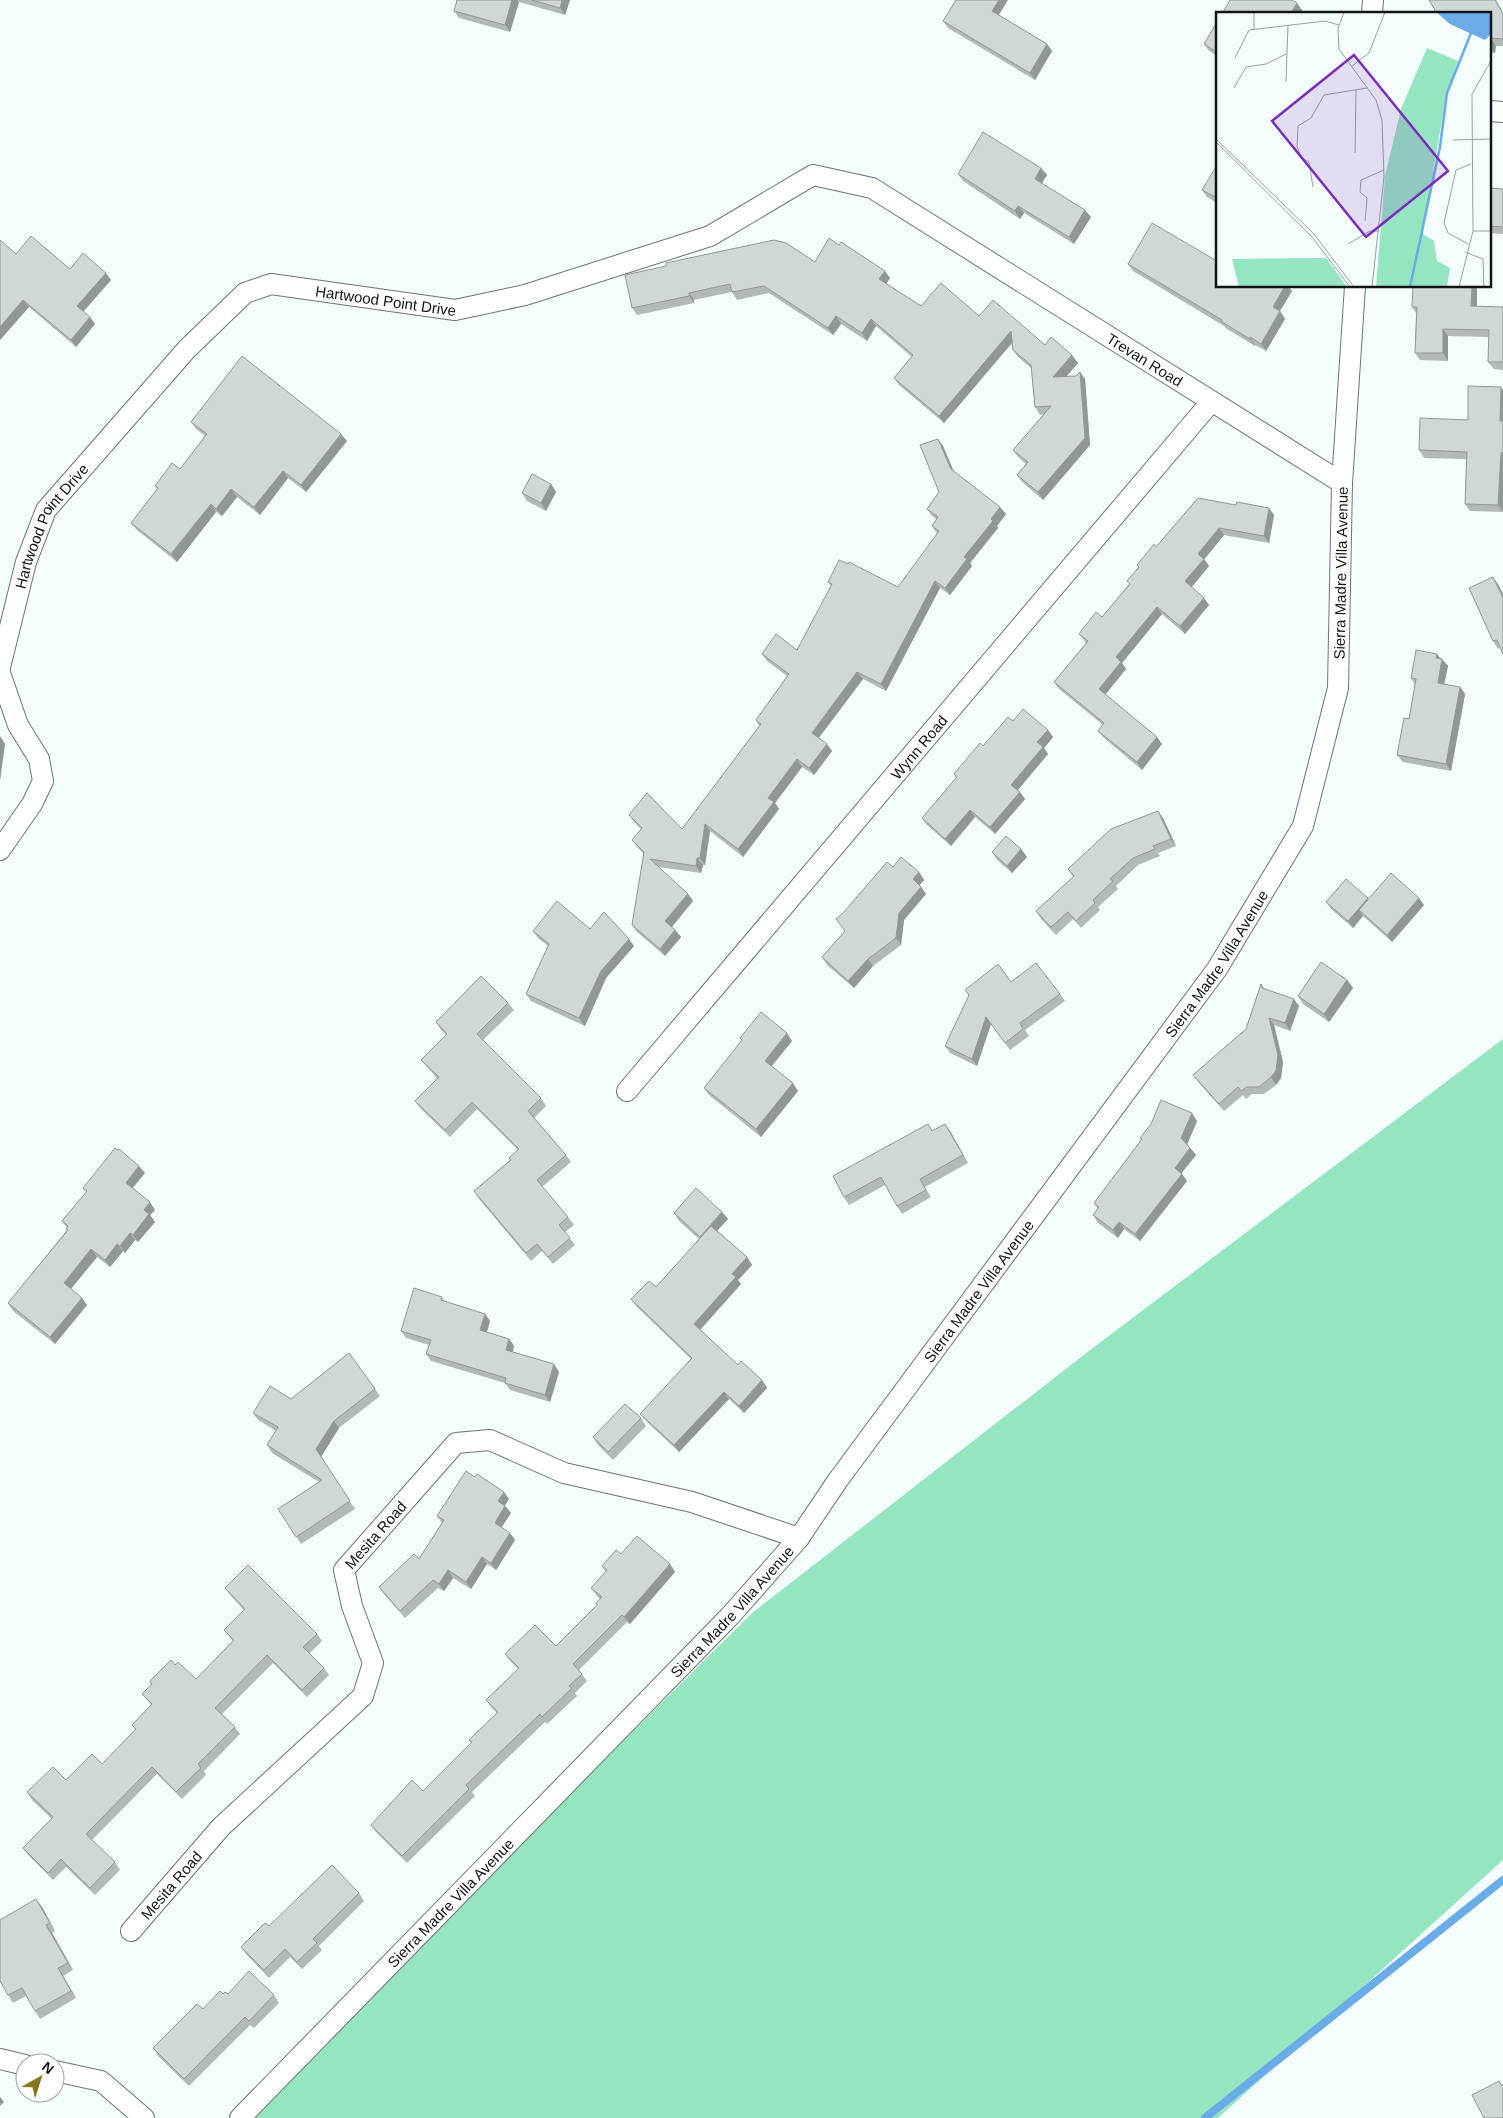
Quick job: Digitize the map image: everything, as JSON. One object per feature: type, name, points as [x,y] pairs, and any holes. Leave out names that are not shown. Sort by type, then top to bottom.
[{"type":"street","points":[[1490,111],[1503,112]]},
{"type":"street","name":"Hartwood Point Drive","points":[[0,667],[26,562],[46,510],[187,349],[245,293],[272,284],[455,310],[525,295],[710,236],[813,175],[872,188],[948,234]]},
{"type":"street","name":"Trevan Road","points":[[948,234],[1211,402],[1342,483]]},
{"type":"street","name":"Sierra Madre Villa Avenue","points":[[240,2118],[730,1616],[799,1538],[844,1472],[1217,969],[1303,826],[1338,688],[1342,483],[1355,288]]},
{"type":"street","name":"Wynn Road","points":[[627,1091],[1211,402]]},
{"type":"street","points":[[0,673],[18,725],[39,759],[43,781],[32,804],[0,850]]},
{"type":"street","name":"Mesita Road","points":[[131,1931],[221,1827],[363,1696],[373,1663],[352,1606],[344,1570],[456,1444],[490,1440],[564,1473],[692,1502],[799,1538]]},
{"type":"street","points":[[0,2059],[15,2063]]},
{"type":"street","points":[[65,2073],[100,2081],[144,2118]]},
{"type":"green space","points":[[1503,1039],[1503,1860],[1218,2118],[244,2118],[752,1613],[1094,1347]]},
{"type":"building","points":[[457,0],[512,0],[505,25],[454,11]]},
{"type":"building","points":[[532,0],[562,0],[560,8]]},
{"type":"building","points":[[956,0],[999,0],[992,11],[1047,44],[1030,73],[943,21]]},
{"type":"building","points":[[1230,0],[1292,0],[1297,3],[1291,12],[1223,12]]},
{"type":"building","points":[[1429,0],[1495,0],[1503,14],[1503,39],[1491,38],[1490,46],[1490,12],[1434,12],[1435,10]]},
{"type":"building","points":[[1216,24],[1216,51],[1204,44]]},
{"type":"building","points":[[983,132],[1041,168],[1035,179],[1085,210],[1069,237],[1018,206],[1015,211],[958,174]]},
{"type":"building","points":[[1216,167],[1216,197],[1202,190]]},
{"type":"building","points":[[1490,188],[1503,189],[1503,227],[1490,226]]},
{"type":"building","points":[[1152,223],[1216,260],[1216,288],[1284,288],[1273,307],[1280,311],[1261,344],[1128,264]]},
{"type":"building","points":[[31,236],[70,269],[83,253],[106,273],[77,306],[90,317],[71,340],[23,300],[0,327],[0,240],[16,254]]},
{"type":"building","points":[[829,238],[839,245],[841,242],[885,271],[879,279],[921,306],[941,283],[979,316],[993,300],[1045,345],[1051,337],[1072,355],[1053,377],[1076,376],[1080,372],[1085,438],[1038,492],[1017,475],[1028,462],[1013,450],[1051,406],[1035,407],[1031,365],[1013,350],[1011,331],[939,416],[894,378],[913,355],[871,319],[862,333],[836,316],[828,328],[764,286],[732,292],[730,284],[689,293],[689,296],[632,308],[625,275],[666,266],[666,263],[774,240],[786,243],[815,262]]},
{"type":"building","points":[[1413,288],[1472,288],[1471,306],[1503,307],[1503,362],[1488,362],[1489,330],[1443,329],[1443,353],[1415,353],[1417,307],[1412,307]]},
{"type":"building","points":[[242,356],[341,434],[301,485],[283,471],[254,507],[231,489],[216,509],[211,504],[171,554],[131,523],[158,488],[155,486],[172,463],[180,469],[207,434],[191,422]]},
{"type":"building","points":[[1468,386],[1501,387],[1500,421],[1503,421],[1503,453],[1501,453],[1498,505],[1465,504],[1467,452],[1419,450],[1420,418],[1468,420]]},
{"type":"building","points":[[938,439],[951,469],[1000,507],[991,519],[993,521],[964,557],[967,559],[945,588],[935,581],[881,684],[857,672],[812,733],[827,744],[809,768],[797,759],[768,798],[774,802],[738,849],[705,824],[700,858],[697,858],[696,866],[650,859],[688,894],[665,921],[675,930],[660,949],[632,925],[644,852],[632,840],[642,828],[629,815],[647,793],[682,829],[761,724],[756,720],[789,674],[762,654],[776,634],[797,650],[832,584],[828,582],[839,560],[848,564],[849,562],[898,587],[939,531],[932,526],[938,517],[927,509],[939,492],[920,445]]},
{"type":"building","points":[[532,474],[551,484],[541,503],[522,493]]},
{"type":"building","points":[[1198,498],[1236,505],[1237,502],[1269,508],[1264,536],[1219,528],[1198,554],[1204,559],[1185,581],[1204,598],[1180,626],[1157,607],[1116,657],[1121,662],[1099,689],[1157,737],[1137,762],[1098,731],[1104,723],[1054,682],[1088,641],[1079,634],[1096,612],[1102,617],[1130,584],[1127,581],[1139,567],[1137,565],[1154,544],[1156,547]]},
{"type":"building","points":[[1493,577],[1503,598],[1503,654],[1497,640],[1493,641],[1469,588]]},
{"type":"building","points":[[1416,650],[1437,654],[1436,658],[1442,659],[1438,683],[1460,687],[1446,764],[1397,755],[1404,718],[1409,719],[1416,679],[1411,678]]},
{"type":"building","points":[[1023,709],[1048,730],[1037,742],[1043,747],[1011,785],[1020,792],[990,827],[970,810],[945,839],[922,818],[957,777],[954,774],[980,743],[983,746],[1008,717],[1013,721]]},
{"type":"building","points":[[1158,811],[1171,839],[1153,846],[1155,849],[1133,858],[1110,879],[1113,881],[1093,900],[1095,903],[1076,921],[1068,912],[1051,927],[1036,911],[1074,876],[1068,869],[1111,829]]},
{"type":"building","points":[[1006,836],[1021,849],[1007,866],[992,852]]},
{"type":"building","points":[[901,857],[919,872],[913,879],[921,887],[899,913],[896,938],[868,959],[848,981],[822,957],[845,931],[836,919],[887,862],[893,867]]},
{"type":"building","points":[[1391,873],[1419,898],[1387,935],[1359,910]]},
{"type":"building","points":[[1346,879],[1368,898],[1348,921],[1326,902]]},
{"type":"building","points":[[557,901],[590,929],[604,912],[629,939],[601,971],[579,1018],[526,994],[549,944],[533,931]]},
{"type":"building","points":[[1321,962],[1347,980],[1324,1014],[1298,996]]},
{"type":"building","points":[[1036,963],[1060,994],[1020,1023],[1023,1029],[1005,1043],[986,1017],[972,1059],[945,1046],[969,995],[965,990],[998,964],[1011,982]]},
{"type":"building","points":[[481,976],[508,1003],[477,1034],[541,1098],[528,1111],[566,1155],[537,1180],[568,1217],[559,1225],[570,1238],[548,1257],[537,1244],[526,1253],[474,1191],[511,1160],[509,1158],[519,1149],[472,1102],[445,1130],[415,1101],[439,1077],[421,1060],[447,1034],[436,1022]]},
{"type":"building","points":[[1261,984],[1262,988],[1294,999],[1285,1023],[1269,1018],[1278,1055],[1276,1071],[1259,1087],[1247,1087],[1241,1091],[1238,1087],[1219,1104],[1193,1075],[1246,1029]]},
{"type":"building","points":[[761,1012],[787,1033],[765,1061],[793,1083],[756,1129],[704,1088],[742,1040],[740,1038]]},
{"type":"building","points":[[1161,1100],[1192,1113],[1181,1138],[1190,1148],[1175,1168],[1182,1174],[1135,1234],[1119,1222],[1113,1230],[1093,1215],[1099,1207],[1094,1203],[1142,1139],[1140,1138],[1151,1124]]},
{"type":"building","points":[[928,1124],[932,1131],[945,1124],[963,1155],[920,1179],[926,1190],[897,1206],[881,1177],[844,1197],[833,1176]]},
{"type":"building","points":[[115,1148],[119,1149],[139,1166],[126,1183],[150,1202],[144,1210],[149,1214],[133,1235],[130,1233],[120,1246],[117,1244],[105,1260],[91,1249],[64,1283],[82,1298],[50,1337],[8,1303],[68,1230],[66,1229],[68,1226],[62,1221],[87,1191],[83,1188]]},
{"type":"building","points":[[696,1188],[722,1212],[700,1237],[674,1213]]},
{"type":"building","points":[[711,1226],[747,1257],[732,1274],[736,1277],[694,1324],[738,1365],[741,1361],[762,1380],[739,1406],[724,1392],[674,1445],[640,1414],[692,1358],[631,1299],[649,1281],[656,1287]]},
{"type":"building","points":[[414,1288],[442,1297],[441,1300],[485,1314],[480,1330],[509,1339],[506,1350],[554,1364],[545,1395],[505,1383],[506,1378],[426,1354],[431,1340],[401,1331]]},
{"type":"building","points":[[349,1353],[375,1389],[334,1421],[316,1449],[350,1501],[296,1537],[278,1509],[322,1480],[267,1445],[278,1427],[253,1413],[270,1386],[291,1399]]},
{"type":"building","points":[[625,1404],[641,1418],[608,1452],[593,1437]]},
{"type":"building","points":[[466,1471],[475,1477],[477,1474],[504,1492],[498,1501],[505,1506],[495,1523],[510,1533],[491,1563],[482,1557],[466,1582],[448,1570],[439,1584],[433,1580],[400,1611],[379,1587],[414,1554],[419,1559],[444,1520],[437,1516]]},
{"type":"building","points":[[637,1536],[670,1564],[624,1617],[622,1615],[573,1664],[582,1674],[569,1686],[572,1688],[542,1717],[540,1714],[466,1785],[469,1789],[402,1856],[371,1825],[412,1780],[423,1791],[472,1742],[469,1740],[498,1712],[486,1700],[519,1668],[505,1654],[535,1625],[556,1646],[597,1605],[596,1603],[602,1597],[591,1588],[607,1570],[602,1566],[616,1550],[621,1554]]},
{"type":"building","points":[[248,1565],[317,1634],[303,1647],[324,1668],[302,1690],[267,1655],[215,1708],[235,1727],[198,1764],[201,1768],[176,1792],[152,1767],[86,1834],[115,1862],[90,1888],[61,1859],[48,1873],[23,1848],[53,1817],[27,1792],[53,1767],[66,1780],[92,1754],[102,1764],[136,1729],[132,1725],[152,1704],[142,1694],[152,1684],[150,1681],[171,1660],[175,1665],[178,1662],[196,1679],[234,1640],[224,1630],[245,1609],[225,1588]]},
{"type":"building","points":[[332,1865],[359,1893],[313,1939],[317,1943],[297,1962],[285,1949],[264,1970],[241,1947],[265,1923],[269,1926]]},
{"type":"building","points":[[36,1899],[50,1923],[46,1925],[68,1963],[58,1968],[71,1991],[35,2011],[22,1988],[8,1995],[0,1981],[0,1920]]},
{"type":"building","points":[[249,1971],[274,1995],[249,2021],[245,2017],[184,2079],[153,2048],[197,2004],[203,2009],[220,1991],[223,1994],[225,1992],[228,1994]]},
{"type":"building","points":[[1499,2081],[1503,2085],[1503,2118],[1484,2118],[1472,2095]]},
{"type":"waterway","points":[[1205,2118],[1503,1880]]}]
